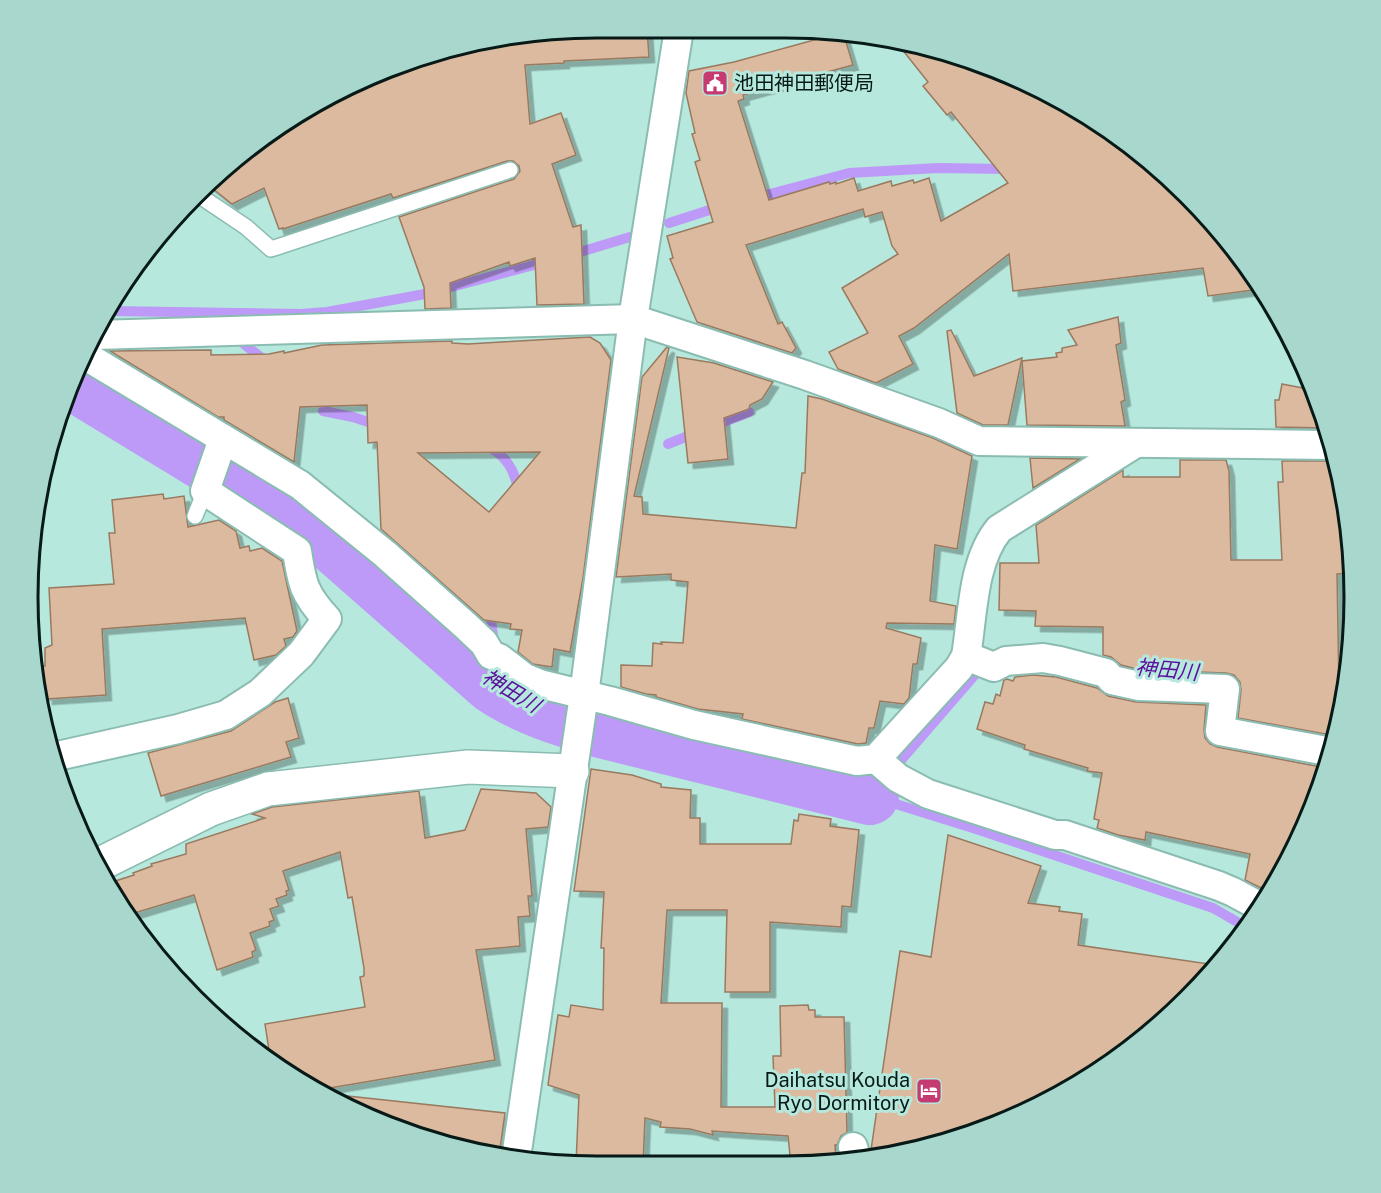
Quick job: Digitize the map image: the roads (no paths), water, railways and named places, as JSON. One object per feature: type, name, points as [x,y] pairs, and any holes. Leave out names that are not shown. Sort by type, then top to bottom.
[{"type":"street","points":[[517,1150],[583,700],[633,319],[677,38]]},
{"type":"street","points":[[103,335],[633,319],[861,395],[939,423],[980,441],[1322,445]]},
{"type":"street","points":[[90,360],[222,444],[313,494],[466,626],[484,643],[491,655],[499,658],[525,678],[583,700],[887,768],[928,794],[1219,886],[1252,902]]},
{"type":"street","points":[[887,768],[966,656],[980,564],[990,540],[999,529],[1136,443]]},
{"type":"street","points":[[61,755],[178,729],[226,715],[260,693],[301,654],[327,619],[309,600],[301,578],[297,551],[202,497],[222,444]]},
{"type":"street","points":[[966,656],[994,667],[1006,661],[1043,658],[1106,674],[1112,680],[1139,686],[1225,689],[1220,731],[1321,750]]},
{"type":"street","points":[[104,862],[211,809],[268,789],[468,767],[574,761]]},
{"type":"lane","points":[[204,199],[246,227],[271,249],[510,170]]},
{"type":"waterway","points":[[755,198],[849,173],[938,168],[1009,169]]},
{"type":"waterway","points":[[669,223],[722,206]]},
{"type":"waterway","points":[[570,255],[630,237]]},
{"type":"waterway","points":[[116,311],[301,314],[327,312],[425,294],[549,261]]},
{"type":"waterway","points":[[244,344],[268,363]]},
{"type":"waterway","name":"神田川","points":[[79,386],[318,531],[492,684],[517,699],[597,728],[870,796]]},
{"type":"waterway","points":[[323,411],[353,417],[380,426]]},
{"type":"waterway","points":[[713,426],[749,412]]},
{"type":"waterway","points":[[668,444],[698,432]]},
{"type":"waterway","points":[[486,446],[504,458],[515,477],[518,491]]},
{"type":"waterway","points":[[492,608],[490,613],[494,643]]},
{"type":"waterway","name":"神田川","points":[[1107,663],[1170,673],[1244,674]]},
{"type":"waterway","points":[[496,666],[497,688]]},
{"type":"waterway","points":[[979,670],[870,796],[1213,908],[1238,922]]},
{"type":"waterway","name":"神田川","points":[[1325,676],[1338,676]]},
{"type":"place","name":"池田神田郵便局","points":[[715,83]]},
{"type":"place","name":"Daihatsu Kouda Ryo Dormitory","points":[[929,1091]]}]
